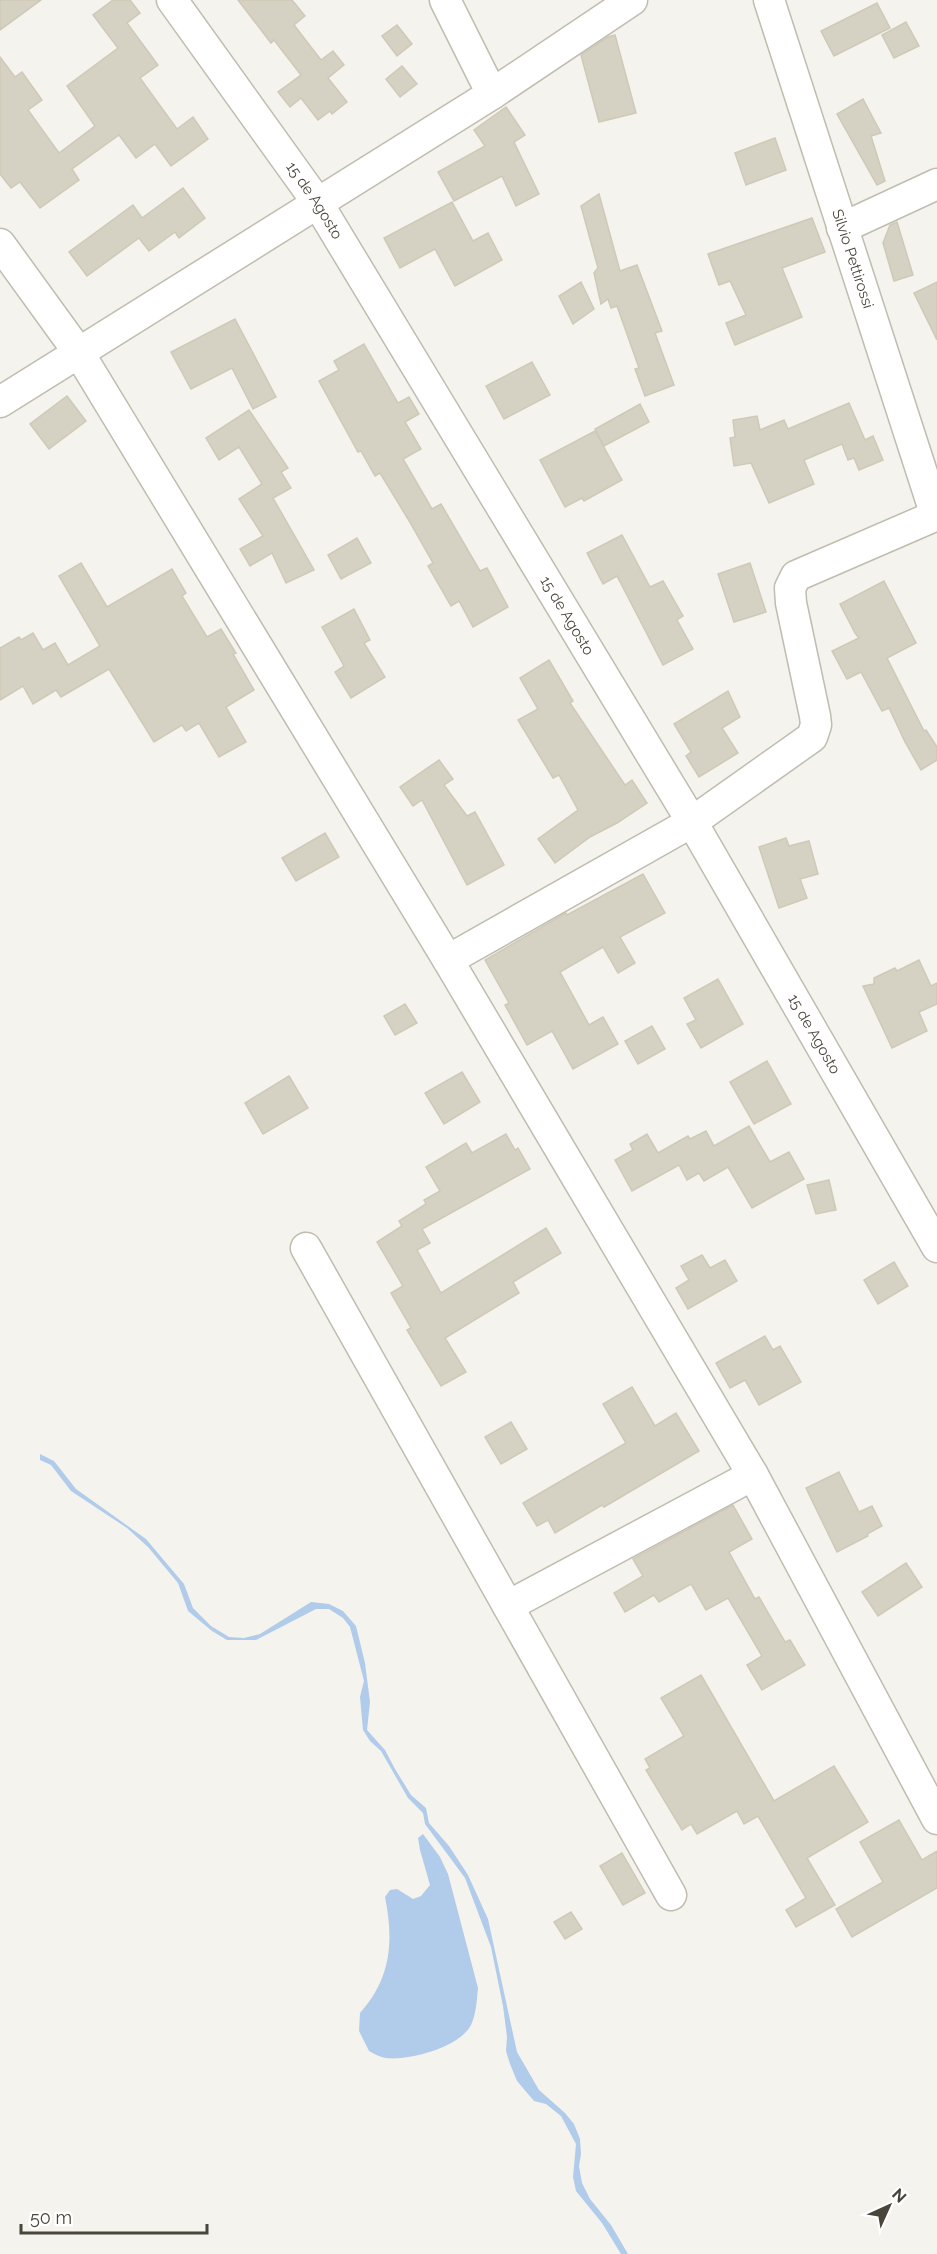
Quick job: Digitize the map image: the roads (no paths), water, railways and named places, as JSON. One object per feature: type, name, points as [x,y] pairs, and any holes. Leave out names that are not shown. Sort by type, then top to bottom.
[{"type":"street","name":"15 de Agosto","points":[[172,0],[317,202],[692,822],[937,1247]]},
{"type":"street","points":[[446,0],[492,94]]},
{"type":"street","points":[[0,402],[492,94],[632,0]]},
{"type":"street","name":"Silvio Pettirossi","points":[[769,0],[937,515]]},
{"type":"street","points":[[843,228],[937,184]]},
{"type":"street","points":[[0,244],[79,353],[448,960],[753,1475],[937,1819]]},
{"type":"street","points":[[448,960],[692,822],[812,736],[816,725],[815,716],[791,603],[790,588],[796,576],[937,515]]},
{"type":"street","points":[[306,1248],[671,1895]]},
{"type":"street","points":[[508,1606],[753,1475]]},
{"type":"water","points":[[40,1454],[54,1461],[76,1489],[146,1539],[184,1584],[193,1608],[211,1626],[229,1637],[244,1638],[260,1634],[311,1602],[329,1604],[343,1611],[356,1626],[365,1663],[370,1702],[367,1730],[385,1750],[411,1795],[426,1808],[429,1823],[449,1846],[468,1875],[488,1919],[517,2052],[539,2090],[574,2124],[580,2139],[579,2166],[582,2183],[590,2199],[611,2225],[628,2254],[621,2254],[602,2223],[576,2191],[573,2177],[576,2144],[561,2116],[546,2104],[534,2101],[517,2081],[506,2051],[507,2037],[503,2006],[491,1947],[465,1878],[425,1824],[423,1813],[408,1798],[381,1751],[370,1741],[363,1730],[360,1697],[364,1681],[350,1627],[343,1618],[329,1609],[316,1609],[256,1640],[227,1640],[188,1611],[178,1583],[148,1547],[127,1528],[71,1491],[51,1465],[40,1460]]},
{"type":"water","points":[[423,1834],[440,1857],[448,1874],[478,1988],[476,2007],[471,2025],[456,2040],[420,2055],[386,2058],[369,2051],[359,2031],[360,2013],[378,1987],[388,1959],[389,1929],[385,1897],[390,1890],[397,1889],[413,1899],[421,1896],[430,1885],[418,1838]]}]
